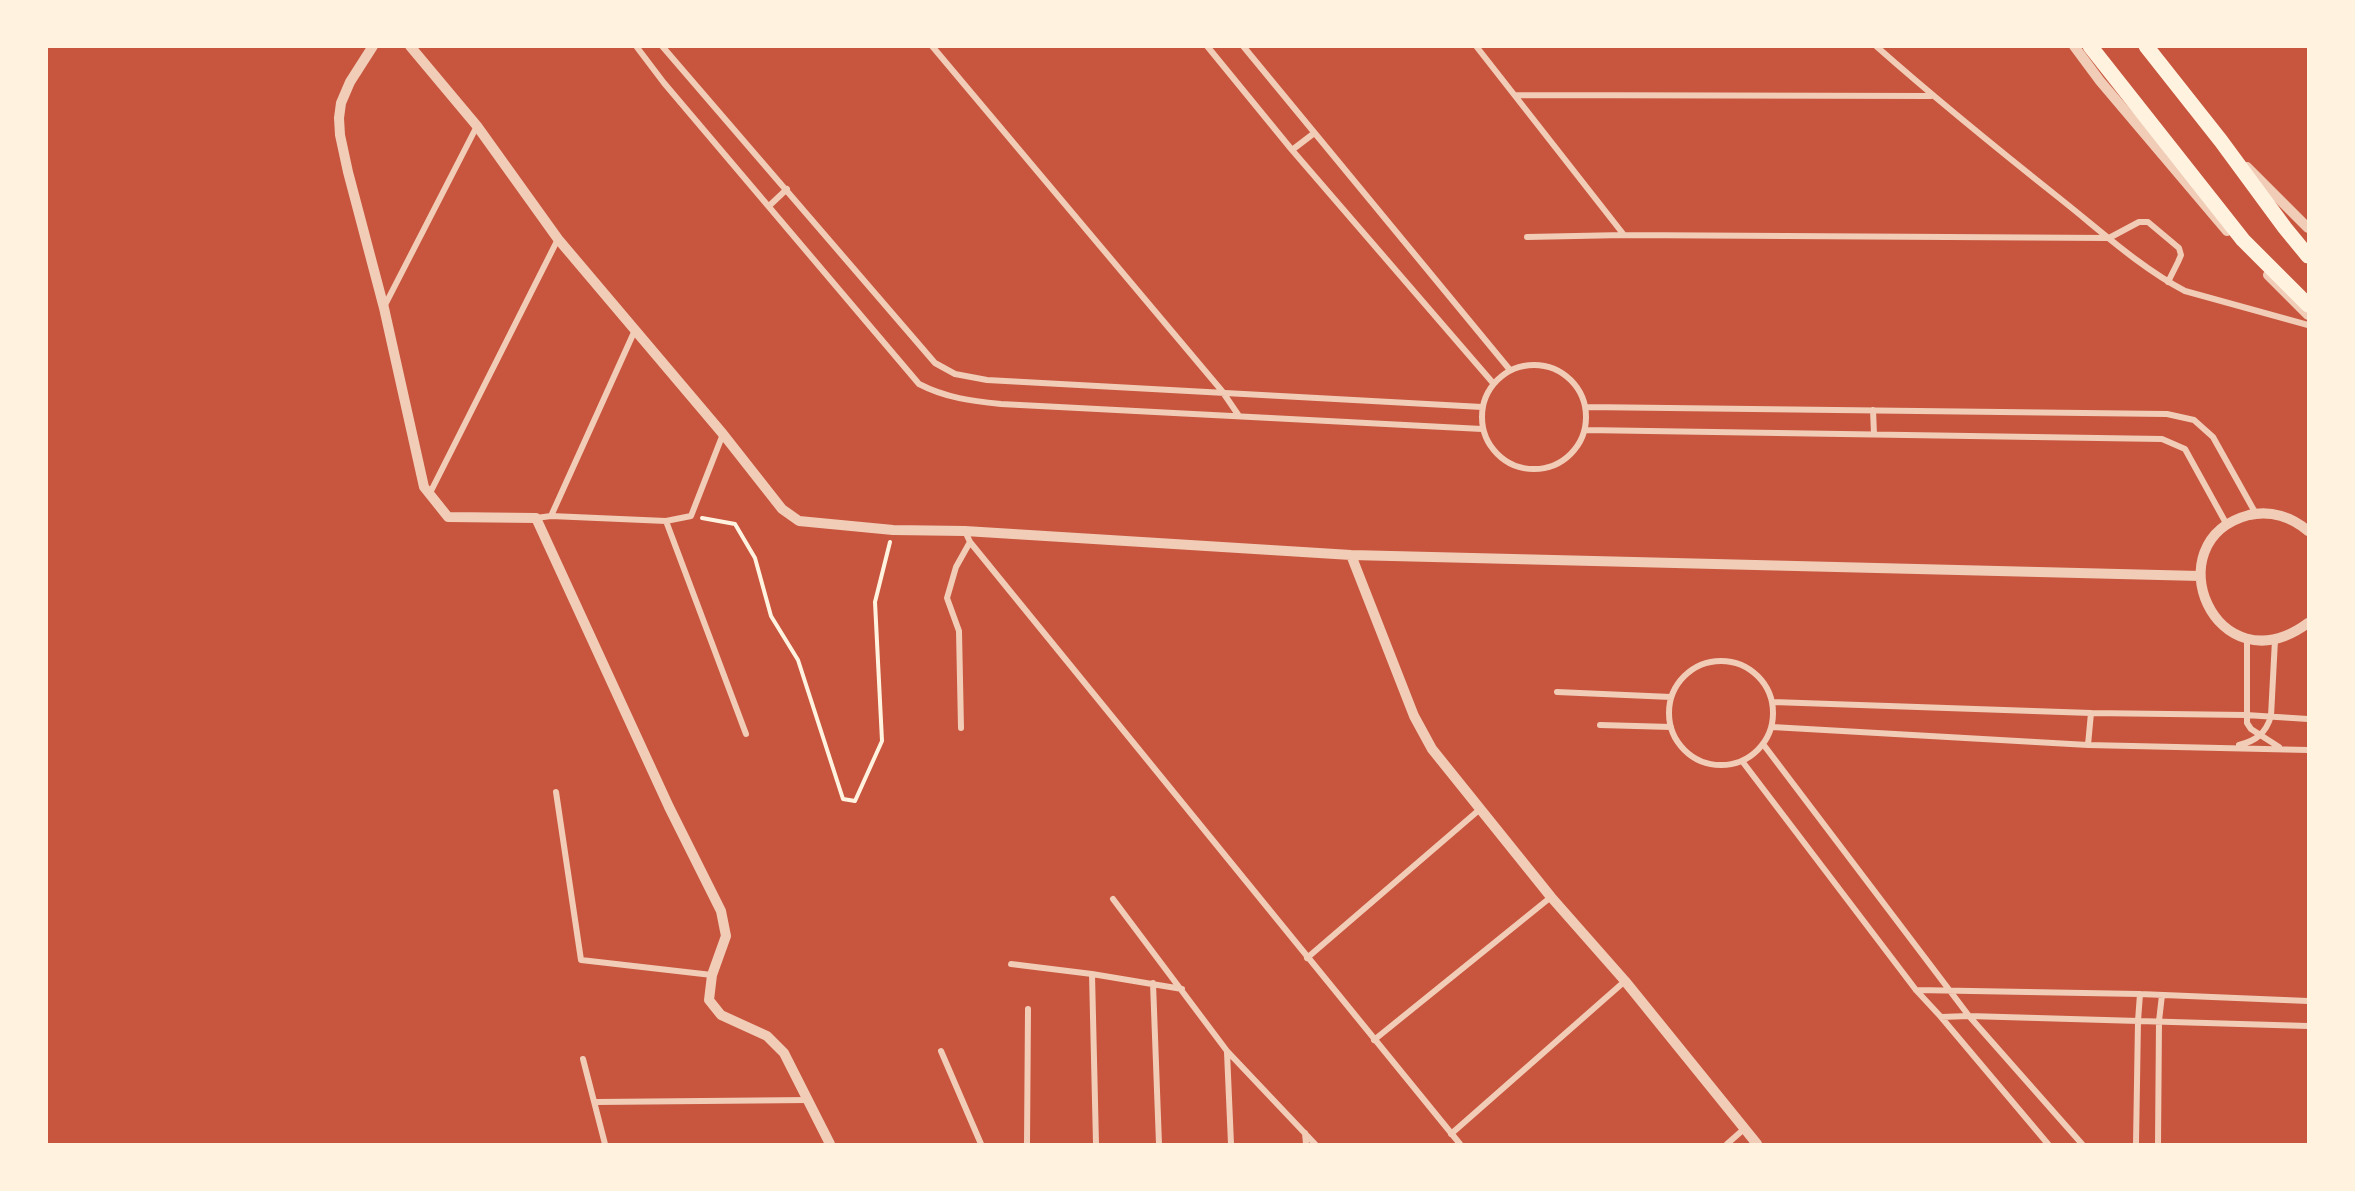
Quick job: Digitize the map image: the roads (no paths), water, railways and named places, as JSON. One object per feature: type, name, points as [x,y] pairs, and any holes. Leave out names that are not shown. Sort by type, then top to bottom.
[{"type":"main road","points":[[2090,46],[2243,240],[2308,305]]},
{"type":"main road","points":[[2146,46],[2308,256]]},
{"type":"street","points":[[410,46],[477,126],[558,239],[723,434],[782,509],[799,521],[967,536],[1351,555],[2200,576]]},
{"type":"street","points":[[636,46],[664,83],[919,384],[938,394],[967,401],[1001,404],[1482,429]]},
{"type":"street","points":[[662,46],[935,363],[955,374],[987,380],[1222,391],[1482,407]]},
{"type":"street","points":[[933,46],[1222,391],[1239,416]]},
{"type":"street","points":[[1207,46],[1292,150],[1492,384]]},
{"type":"street","points":[[1243,46],[1313,134],[1510,370]]},
{"type":"street","points":[[1476,46],[1624,234]]},
{"type":"street","points":[[1876,46],[1932,96],[2109,238],[2168,282],[2185,291],[2308,325]]},
{"type":"street","points":[[2074,46],[2100,81],[2215,217],[2308,315]]},
{"type":"street","points":[[372,48],[350,82],[341,103],[339,118],[348,172],[384,308],[424,487],[448,517],[536,518],[551,516],[666,521],[691,516],[723,434]]},
{"type":"street","points":[[1515,95],[1932,96]]},
{"type":"street","points":[[384,308],[477,126]]},
{"type":"street","points":[[1292,150],[1313,134]]},
{"type":"street","points":[[2221,141],[2308,228]]},
{"type":"street","points":[[769,206],[786,189]]},
{"type":"street","points":[[1527,237],[1624,234],[2109,238],[2139,222],[2148,222],[2179,248],[2181,255],[2168,282]]},
{"type":"street","points":[[429,495],[558,239]]},
{"type":"street","points":[[551,516],[635,330]]},
{"type":"street","points":[[1525,364],[1542,364],[1557,369],[1581,392],[1586,407],[1585,430],[1579,444],[1569,456],[1556,464],[1542,469],[1526,469],[1511,464],[1498,455],[1488,443],[1482,429],[1482,407],[1492,384],[1510,370],[1525,364]]},
{"type":"street","points":[[1586,407],[2167,414],[2194,420],[2213,438],[2256,514]]},
{"type":"street","points":[[1873,411],[1874,434]]},
{"type":"street","points":[[1585,430],[2162,439],[2185,449],[2227,525]]},
{"type":"street","points":[[2308,531],[2292,519],[2274,514],[2256,514],[2241,518],[2227,525],[2213,539],[2203,556],[2200,576],[2203,597],[2213,615],[2228,630],[2261,641],[2275,640],[2293,634],[2308,623]]},
{"type":"street","points":[[536,518],[669,807],[721,911],[726,936],[712,975],[710,1000],[721,1015],[767,1036],[784,1053],[830,1144]]},
{"type":"street","points":[[666,521],[746,734]]},
{"type":"street","points":[[961,728],[959,631],[947,598],[967,536]]},
{"type":"street","points":[[967,536],[1460,1144]]},
{"type":"street","points":[[1351,555],[1414,716],[1432,749],[1479,810],[1551,897],[1626,981],[1757,1144]]},
{"type":"street","points":[[2247,638],[2247,723],[2251,729],[2280,748]]},
{"type":"street","points":[[2227,748],[2261,736],[2267,729],[2271,716],[2275,640]]},
{"type":"street","points":[[1724,660],[1741,664],[1756,673],[1767,686],[1773,702],[1772,727],[1763,744],[1754,754],[1742,761],[1713,764],[1699,760],[1687,752],[1677,740],[1671,727],[1669,712],[1671,697],[1679,682],[1691,670],[1707,662],[1724,660]]},
{"type":"street","points":[[1557,692],[1671,697]]},
{"type":"street","points":[[1773,702],[2091,713],[2246,715],[2308,719]]},
{"type":"street","points":[[2088,745],[2091,713]]},
{"type":"street","points":[[1600,725],[1671,727]]},
{"type":"street","points":[[1772,727],[2088,745],[2308,750]]},
{"type":"street","points":[[1763,744],[1969,1016],[2082,1144]]},
{"type":"street","points":[[1742,761],[1916,990],[2048,1144]]},
{"type":"street","points":[[556,792],[580,960],[712,975]]},
{"type":"street","points":[[1307,958],[1479,810]]},
{"type":"street","points":[[1374,1040],[1551,897]]},
{"type":"street","points":[[1113,899],[1227,1051],[1315,1144]]},
{"type":"street","points":[[1011,964],[1092,974],[1182,989]]},
{"type":"street","points":[[1092,974],[1096,1144]]},
{"type":"street","points":[[1451,1134],[1626,981]]},
{"type":"street","points":[[1153,983],[1158,1144]]},
{"type":"street","points":[[1916,990],[2140,994],[2308,1001]]},
{"type":"street","points":[[2136,1144],[2140,994]]},
{"type":"street","points":[[2158,1144],[2159,1021],[2162,996]]},
{"type":"street","points":[[1027,1144],[1028,1009]]},
{"type":"street","points":[[1941,1017],[2308,1026]]},
{"type":"street","points":[[941,1051],[981,1144]]},
{"type":"street","points":[[1227,1051],[1231,1144]]},
{"type":"street","points":[[583,1059],[596,1102],[605,1144]]},
{"type":"street","points":[[596,1102],[809,1100]]},
{"type":"street","points":[[1727,1144],[1744,1129]]},
{"type":"street","points":[[1305,1132],[1306,1144]]}]
